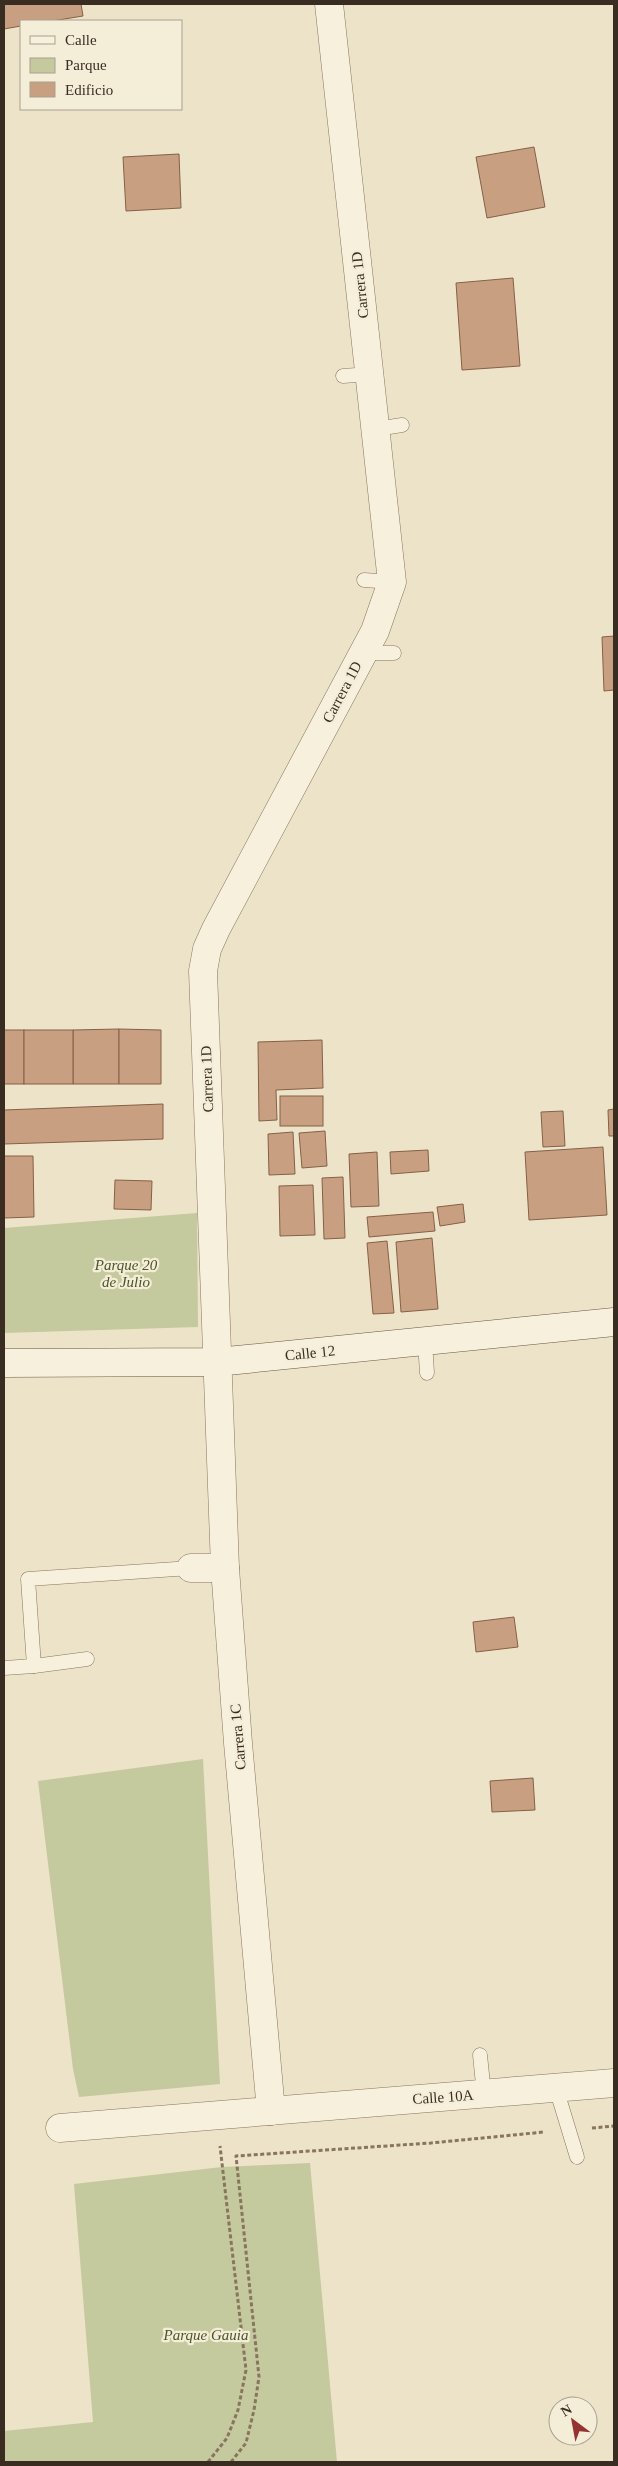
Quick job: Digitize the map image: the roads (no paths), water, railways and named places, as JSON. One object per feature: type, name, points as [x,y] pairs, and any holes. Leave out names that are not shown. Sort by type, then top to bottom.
[{"type":"street","name":"Carrera 1D","points":[[217,1362],[204,989],[207,949],[364,653],[375,631],[392,582],[389,427],[370,374],[329,4]]},
{"type":"street","name":"Calle 12","points":[[4,1363],[217,1362],[614,1322]]},
{"type":"street","name":"Carrera 1C","points":[[217,1362],[225,1568],[238,1743],[272,2111]]},
{"type":"street","points":[[191,1568],[225,1568]]},
{"type":"street","name":"Calle 10A","points":[[60,2128],[614,2083]]},
{"type":"lane","points":[[343,376],[370,374]]},
{"type":"lane","points":[[364,580],[392,582]]},
{"type":"lane","points":[[364,653],[394,654]]},
{"type":"lane","points":[[425,1342],[427,1373]]},
{"type":"lane","points":[[34,1666],[28,1579],[191,1568]]},
{"type":"lane","points":[[4,1668],[87,1659]]},
{"type":"lane","points":[[480,2055],[484,2094]]},
{"type":"lane","points":[[556,2088],[577,2157]]},
{"type":"park label","name":"Parque 20 de Julio","points":[[126,1274]]},
{"type":"park label","name":"Parque Gauia","points":[[206,2335]]}]
